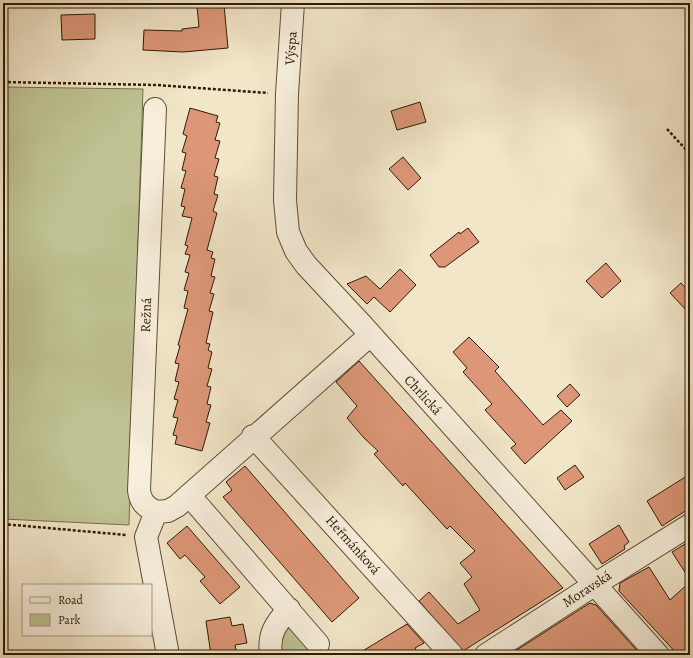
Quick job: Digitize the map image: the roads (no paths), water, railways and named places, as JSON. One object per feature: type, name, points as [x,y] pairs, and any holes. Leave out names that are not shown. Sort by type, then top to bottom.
[{"type":"street","name":"Výspa","points":[[287,94],[294,10],[293,3]]},
{"type":"street","name":"Chrlická","points":[[287,94],[285,200],[288,232],[292,242],[316,278],[658,655]]},
{"type":"street","name":"Režná","points":[[155,110],[139,490],[143,503],[156,512]]},
{"type":"street","points":[[168,655],[146,537],[156,512],[168,511],[189,495],[253,436],[369,336]]},
{"type":"street","name":"Heřmánková","points":[[253,436],[452,655]]},
{"type":"street","points":[[189,495],[318,644]]},
{"type":"street","name":"Moravská","points":[[486,655],[690,525]]},
{"type":"street","points":[[271,655],[269,644],[273,628],[289,609]]}]
